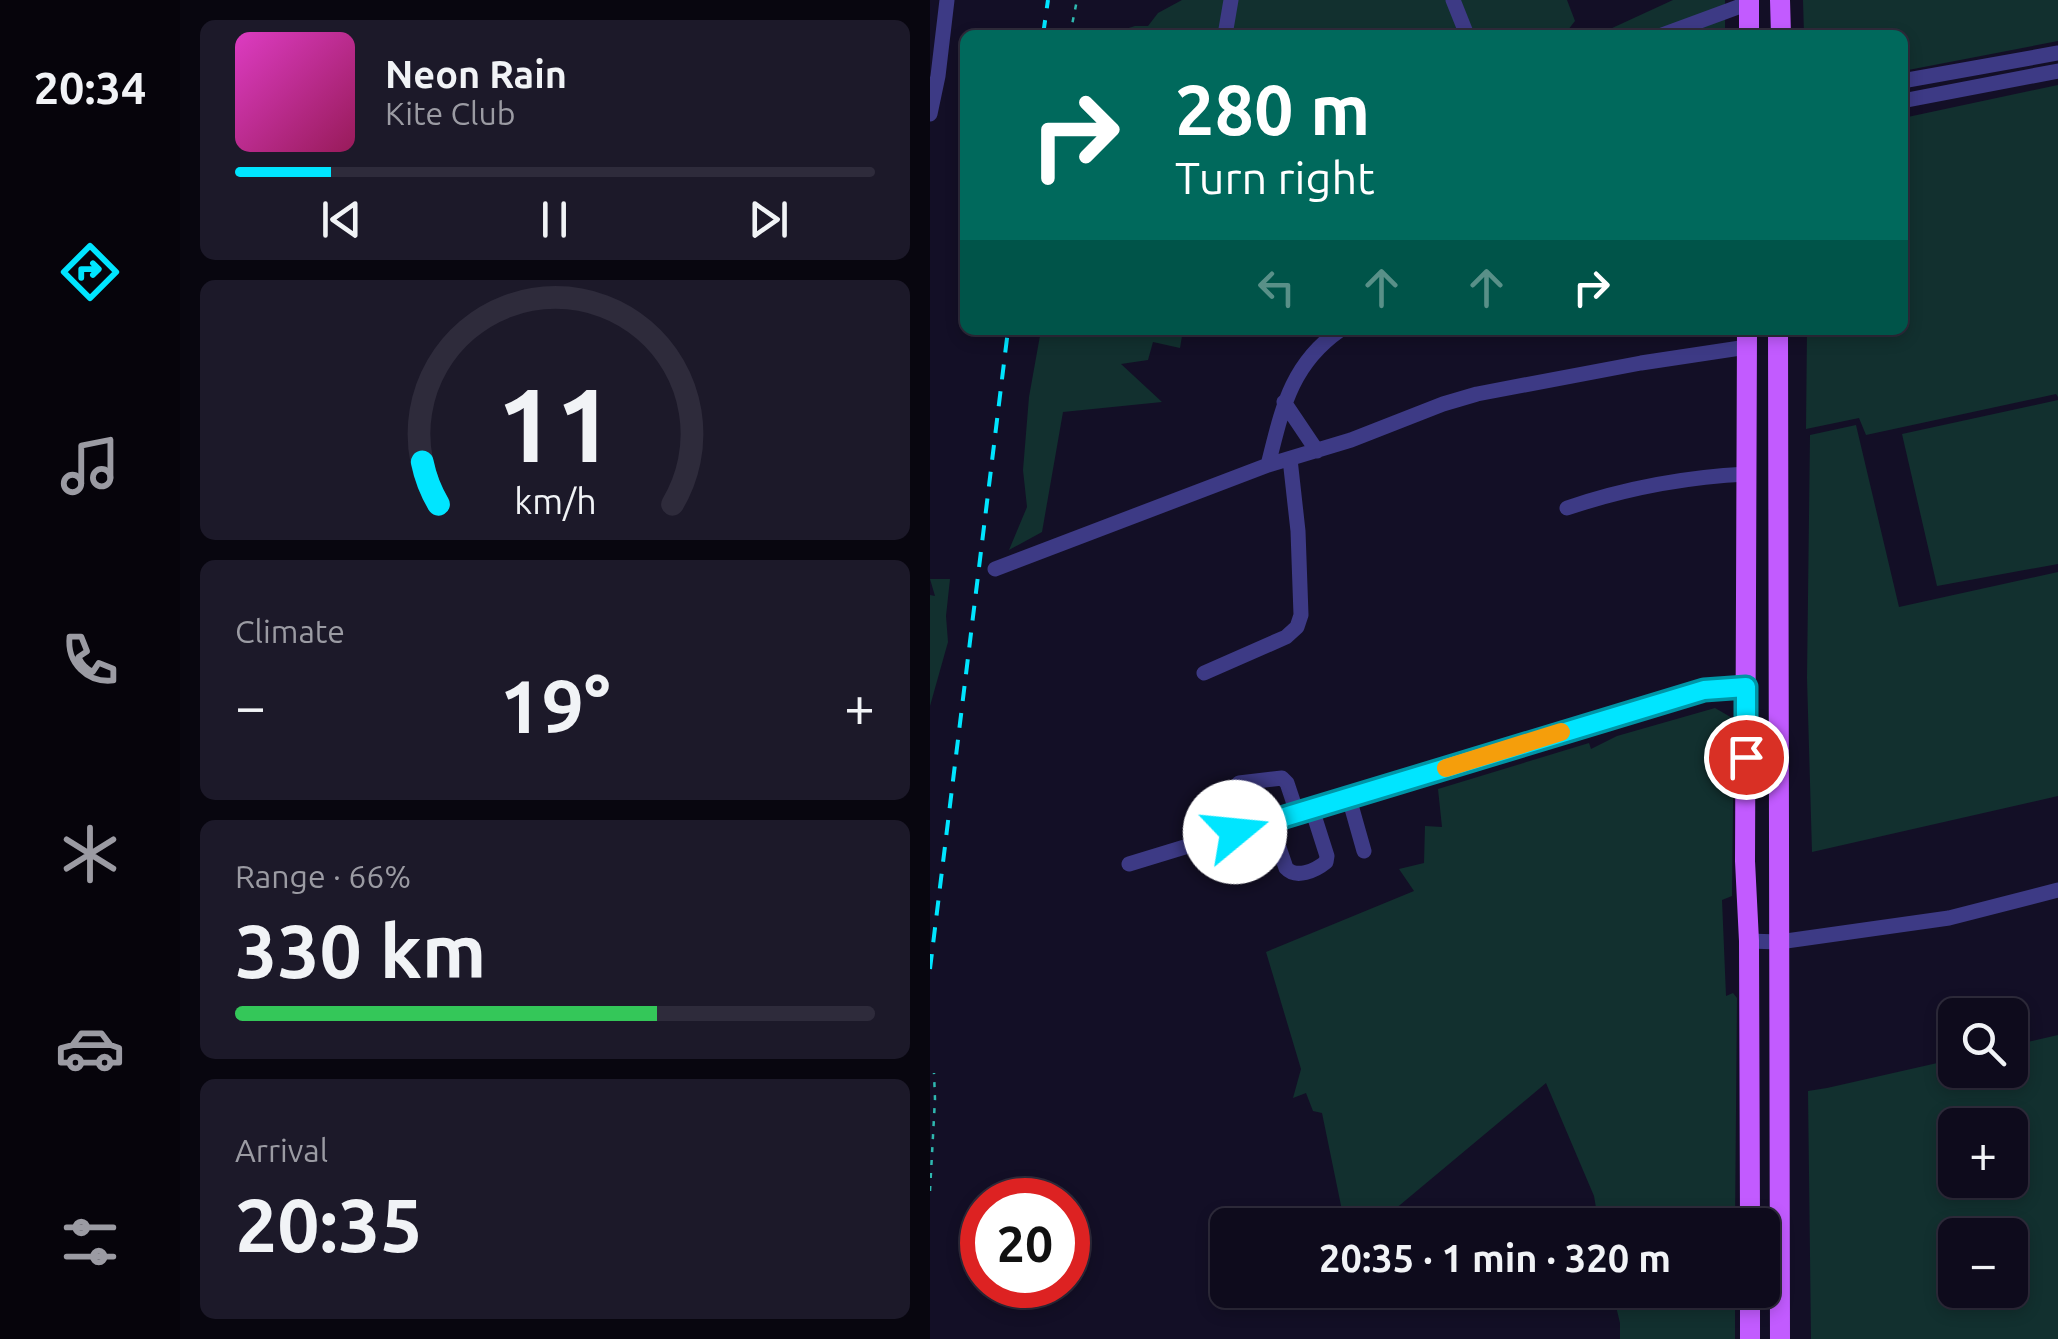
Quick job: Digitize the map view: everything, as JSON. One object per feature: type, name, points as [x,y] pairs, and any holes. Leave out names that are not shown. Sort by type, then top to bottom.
[{"type":"main road","points":[[1780,0],[1781,30]]},
{"type":"main road","points":[[1749,1],[1749,30]]},
{"type":"main road","points":[[1750,1208],[1747,338],[1778,339],[1780,1339]]},
{"type":"main road","points":[[1750,1308],[1750,1339]]},
{"type":"lane","points":[[930,114],[947,0]]},
{"type":"lane","points":[[1226,30],[1231,0]]},
{"type":"lane","points":[[1453,0],[1465,30]]},
{"type":"lane","points":[[1675,30],[1749,1]]},
{"type":"lane","points":[[1908,80],[2058,53]]},
{"type":"lane","points":[[1908,101],[2058,71]]},
{"type":"lane","points":[[1268,465],[1292,384],[1312,356],[1335,335]]},
{"type":"lane","points":[[996,569],[1268,465],[1477,394],[1747,338]]},
{"type":"lane","points":[[1284,402],[1317,451]]},
{"type":"lane","points":[[1204,673],[1286,637],[1297,627],[1298,531],[1290,459]]},
{"type":"lane","points":[[1567,508],[1651,485],[1748,474]]},
{"type":"lane","points":[[1129,864],[1676,697],[1746,687]]},
{"type":"lane","points":[[1239,783],[1282,778],[1304,811],[1327,856],[1326,862],[1320,867],[1290,873],[1270,822]]},
{"type":"lane","points":[[1348,798],[1364,852]]},
{"type":"lane","points":[[1749,941],[1779,942],[1949,918],[2058,890]]},
{"type":"path","points":[[1071,30],[1077,0]]},
{"type":"path","points":[[930,1191],[934,1073]]},
{"type":"green space","points":[[1182,0],[1567,0],[1575,21],[1568,30],[1122,30],[1148,26],[1158,13]]},
{"type":"green space","points":[[1673,0],[1725,0],[1725,30],[1608,30]]},
{"type":"green space","points":[[1803,0],[2058,0],[2058,41],[1908,70],[1908,30],[1804,30]]},
{"type":"green space","points":[[2058,85],[2058,397],[2056,394],[1866,435],[1859,418],[1806,429],[1807,335],[1908,335],[1908,117]]},
{"type":"green space","points":[[1040,335],[1182,335],[1180,348],[1153,342],[1148,360],[1121,364],[1162,402],[1063,412],[1042,532],[1009,550],[1027,507],[1023,470],[1029,397]]},
{"type":"green space","points":[[2058,400],[2058,564],[1937,586],[1902,434]]},
{"type":"green space","points":[[1856,425],[1899,607],[2058,572],[2058,796],[1812,852],[1807,678],[1810,435]]},
{"type":"green space","points":[[930,579],[950,579],[948,642],[930,706],[930,595],[935,596]]},
{"type":"green space","points":[[1715,708],[1734,719],[1732,896],[1722,900],[1726,996],[1733,993],[1737,998],[1735,1208],[1596,1208],[1546,1083],[1396,1208],[1342,1208],[1322,1113],[1313,1111],[1306,1093],[1293,1098],[1301,1069],[1266,952],[1414,891],[1399,869],[1424,863],[1425,826],[1442,827],[1438,789],[1589,743],[1591,749],[1617,736]]},
{"type":"green space","points":[[2058,1035],[2058,1339],[1811,1339],[1808,1091],[1938,1063],[1938,1088],[2028,1088],[2028,1042]]},
{"type":"green space","points":[[1616,1308],[1735,1308],[1735,1339],[1620,1339]]},
{"type":"railway","points":[[1044,30],[1048,0]]},
{"type":"railway","points":[[930,969],[1007,335]]},
{"type":"slow traffic","points":[[1446,768],[1561,732]]},
{"type":"route","points":[[1235,832],[1704,690],[1746,687],[1746,757]]}]
